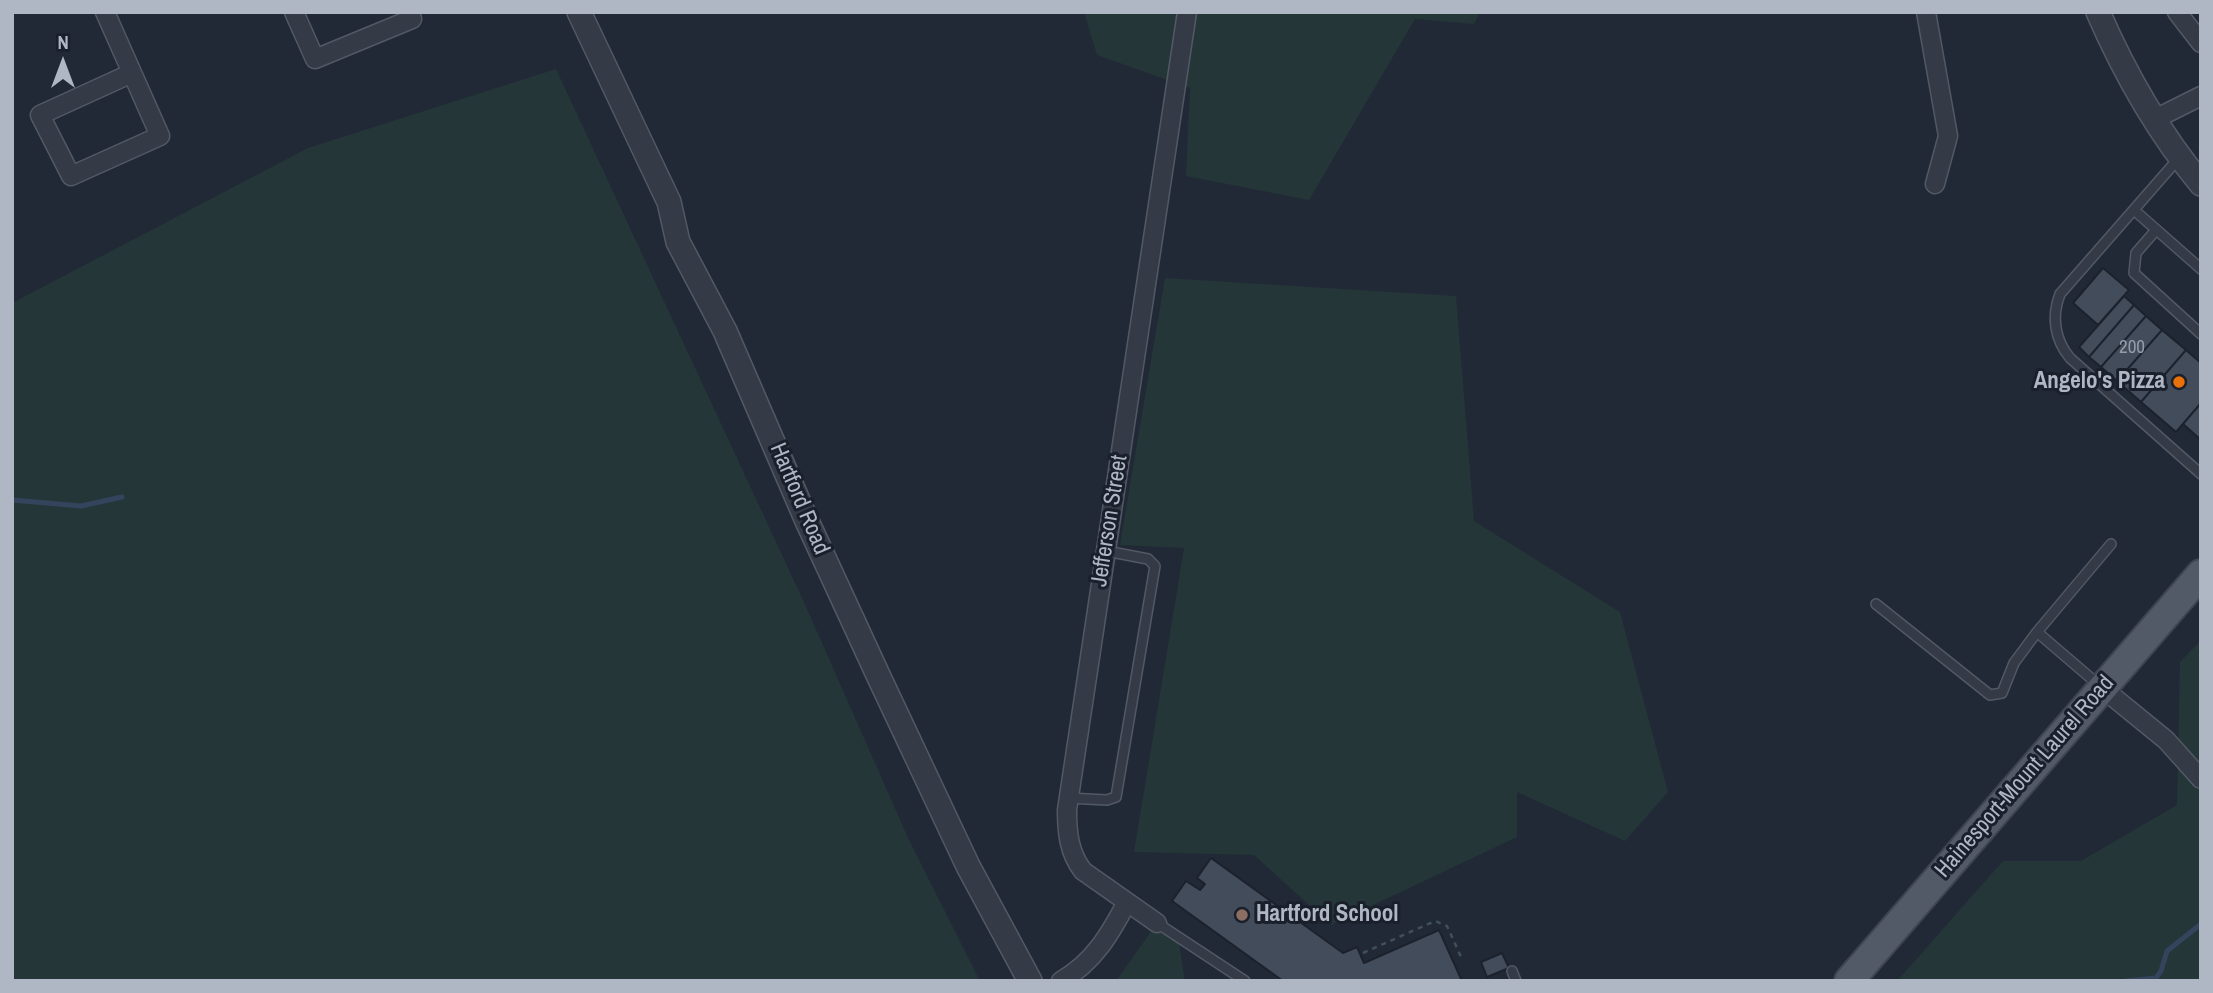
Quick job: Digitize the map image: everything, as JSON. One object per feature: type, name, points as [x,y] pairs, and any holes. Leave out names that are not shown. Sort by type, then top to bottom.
[{"type":"main road","name":"Hainesport-Mount Laurel Road","points":[[1849,981],[2201,574]]},
{"type":"street","points":[[105,12],[160,136],[71,176],[40,115],[132,73]]},
{"type":"street","points":[[294,12],[315,59],[412,19],[410,12]]},
{"type":"street","name":"Hartford Road","points":[[579,12],[669,202],[678,242],[725,331],[867,651],[968,866],[1030,981]]},
{"type":"street","name":"Jefferson Street","points":[[1157,923],[1083,871],[1076,862],[1067,827],[1069,798],[1187,12]]},
{"type":"street","points":[[1926,12],[1948,136],[1936,184]]},
{"type":"street","points":[[2098,12],[2122,67],[2179,158],[2201,184]]},
{"type":"street","points":[[2177,12],[2201,43]]},
{"type":"street","points":[[2155,119],[2201,96]]},
{"type":"street","points":[[2101,687],[2166,740],[2201,779]]},
{"type":"street","points":[[1061,981],[1078,970],[1101,947],[1127,902]]},
{"type":"lane","points":[[2179,158],[2060,294],[2055,314],[2057,334],[2070,358],[2201,474]]},
{"type":"lane","points":[[2134,210],[2201,269]]},
{"type":"lane","points":[[2156,230],[2136,253],[2134,273],[2201,333]]},
{"type":"lane","points":[[1876,604],[1990,695],[2002,693],[2014,663],[2111,544]]},
{"type":"lane","points":[[1069,798],[1107,800],[1116,797],[1155,566],[1148,559],[1106,551]]},
{"type":"lane","points":[[2037,632],[2101,687]]},
{"type":"lane","points":[[1157,923],[1245,981]]},
{"type":"lane","points":[[1512,971],[1516,981]]},
{"type":"path","points":[[1363,953],[1436,921],[1447,926],[1462,959]]},
{"type":"shaded area","points":[[1084,12],[1480,12],[1474,24],[1415,19],[1309,200],[1186,176],[1190,88],[1097,55]]},
{"type":"shaded area","points":[[556,69],[803,600],[909,840],[980,981],[12,981],[12,303],[308,148]]},
{"type":"shaded area","points":[[1165,278],[1456,296],[1474,521],[1620,612],[1668,792],[1625,841],[1517,792],[1517,837],[1331,925],[1254,855],[1134,852],[1184,548],[1120,545]]},
{"type":"shaded area","points":[[2201,640],[2201,981],[1897,981],[2003,861],[2081,861],[2177,805],[2180,662]]},
{"type":"shaded area","points":[[1157,923],[1178,937],[1185,981],[1116,981]]},
{"type":"building","points":[[2103,268],[2129,290],[2098,325],[2073,303]]},
{"type":"building","points":[[2124,296],[2134,305],[2089,357],[2079,347]]},
{"type":"building","points":[[2134,305],[2146,316],[2101,367],[2089,357]]},
{"type":"building","points":[[2146,316],[2162,330],[2117,381],[2101,367]]},
{"type":"building","points":[[2162,330],[2186,350],[2141,402],[2117,381]]},
{"type":"building","name":"Angelo's Pizza","points":[[2186,350],[2201,363],[2201,403],[2176,432],[2141,402]]},
{"type":"building","points":[[2201,403],[2201,440],[2183,424]]},
{"type":"building","name":"Hartford School","points":[[1211,858],[1343,953],[1357,947],[1364,963],[1439,930],[1462,981],[1283,981],[1172,901],[1186,881],[1200,890],[1205,884],[1197,878]]},
{"type":"building","points":[[1502,953],[1509,968],[1487,977],[1481,962]]},
{"type":"waterway","points":[[12,500],[81,506],[122,497]]},
{"type":"waterway","points":[[2126,981],[2156,978],[2167,951],[2201,924]]},
{"type":"place","name":"Angelo's Pizza","points":[[2179,382]]},
{"type":"place","name":"Hartford School","points":[[1242,915]]}]
